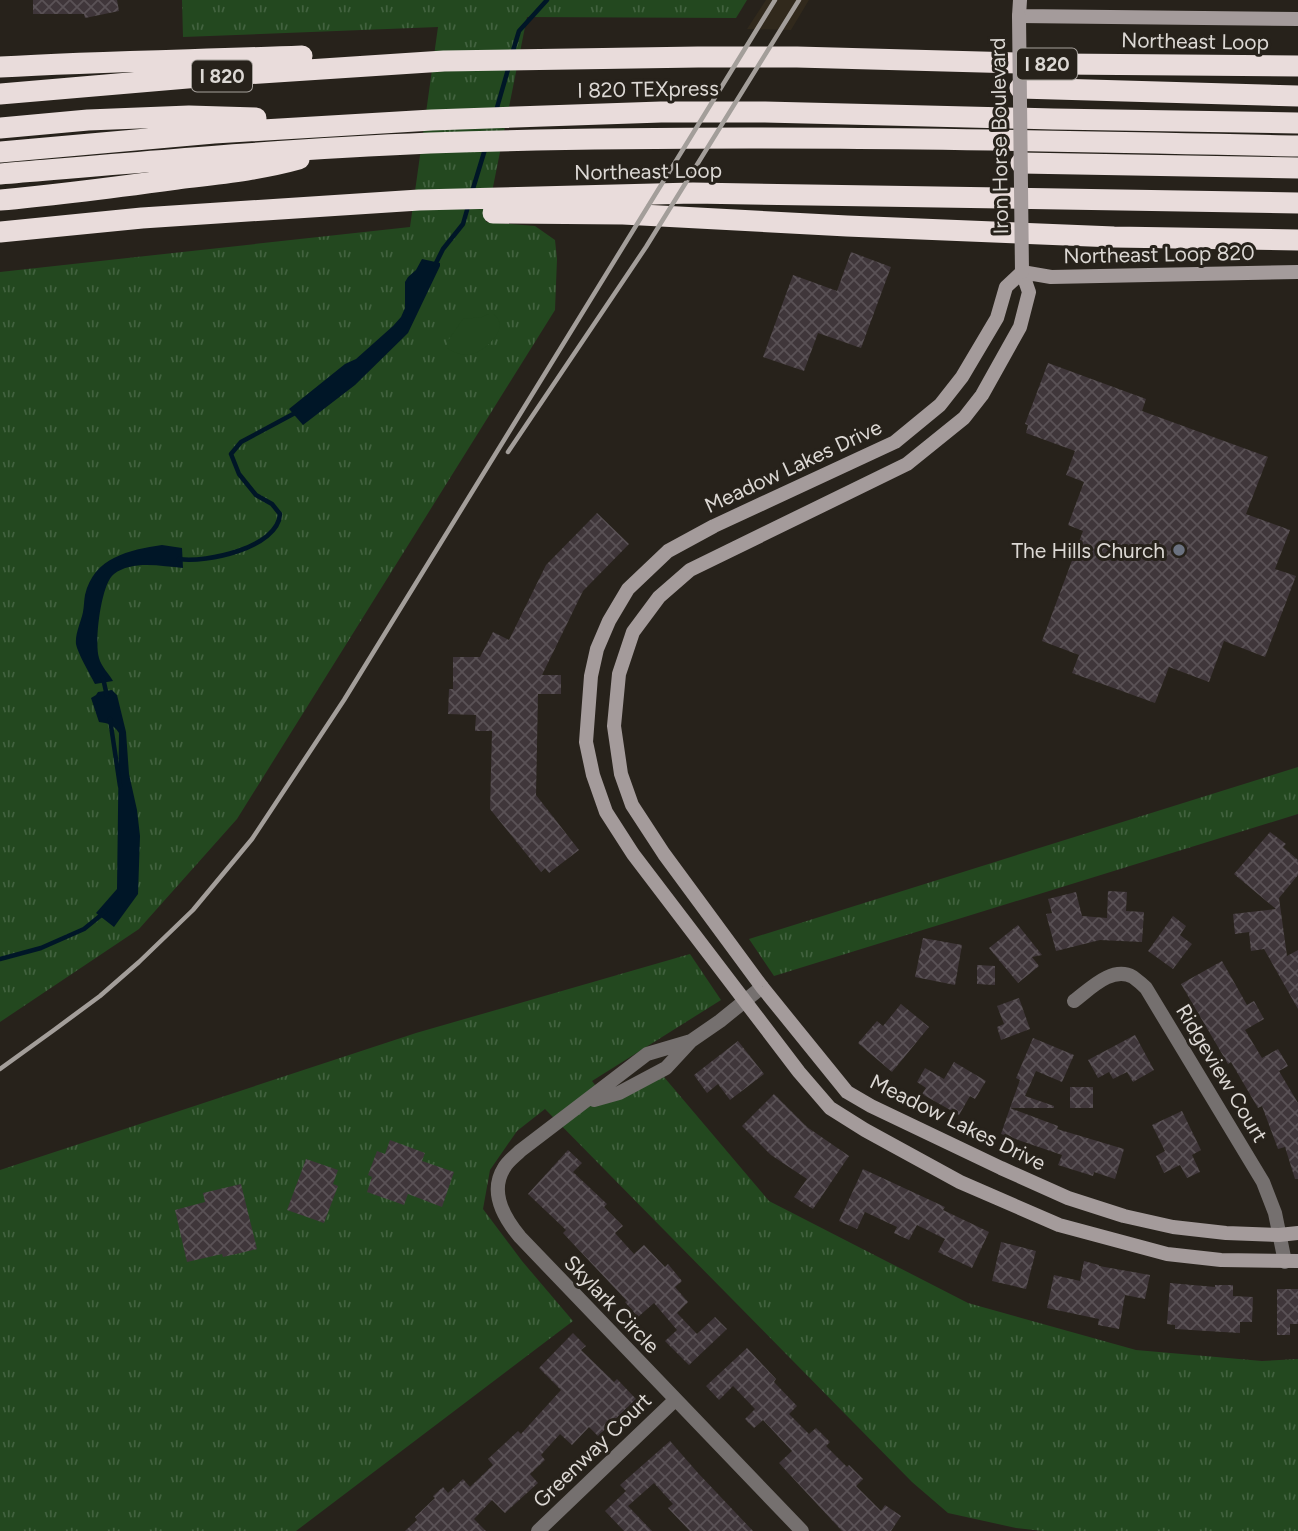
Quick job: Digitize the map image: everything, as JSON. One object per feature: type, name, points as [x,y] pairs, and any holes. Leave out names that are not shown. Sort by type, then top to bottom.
[{"type":"highway","points":[[0,67],[433,51],[446,61]]},
{"type":"highway","name":"Northeast Loop","points":[[0,94],[199,77],[446,61],[797,57],[1059,64],[1298,66]]},
{"type":"highway","points":[[1020,88],[1298,96]]},
{"type":"highway","name":"I 820 TEXpress","points":[[0,152],[214,132],[432,120],[661,112],[1298,123]]},
{"type":"highway","points":[[0,128],[88,120],[188,116],[262,118],[303,128]]},
{"type":"highway","points":[[0,174],[336,148],[520,141],[783,138],[1298,146]]},
{"type":"highway","points":[[0,200],[274,166],[336,148]]},
{"type":"highway","points":[[1021,163],[1298,168]]},
{"type":"highway","name":"Northeast Loop","points":[[0,232],[142,218],[427,200],[507,206],[698,193],[1298,203]]},
{"type":"highway","points":[[507,206],[860,227],[1114,237],[1298,240]]},
{"type":"highway","points":[[0,247],[67,238],[94,223]]},
{"type":"street","name":"Iron Horse Boulevard","points":[[1020,0],[1021,272]]},
{"type":"street","points":[[1019,16],[1298,19]]},
{"type":"street","name":"Northeast Loop 820","points":[[1021,272],[1051,277],[1298,272]]},
{"type":"street","name":"Meadow Lakes Drive","points":[[1291,1261],[1221,1260],[1167,1254],[1059,1224],[960,1182],[830,1108],[799,1072],[633,854],[606,812],[593,775],[586,742],[591,676],[597,649],[609,621],[628,589],[668,551],[714,526],[895,442],[940,405],[962,377],[997,318],[1006,287],[1021,272],[1029,292],[1020,327],[982,395],[964,418],[907,464],[690,570],[659,597],[634,632],[619,674],[614,726],[621,774],[632,805],[664,854],[762,987],[847,1092],[944,1142],[1068,1198],[1124,1216],[1172,1227],[1226,1233],[1298,1233]]},
{"type":"street","name":"Ridgeview Court","points":[[1074,1001],[1105,978],[1121,974],[1132,976],[1146,988],[1263,1182],[1275,1213],[1279,1235],[1291,1261]]},
{"type":"street","name":"Skylark Circle","points":[[586,1102],[619,1093],[666,1068],[691,1041],[762,987]]},
{"type":"street","name":"Skylark Circle","points":[[691,1041],[647,1054],[520,1151],[504,1168],[499,1181],[498,1196],[509,1225],[802,1531]]},
{"type":"street","name":"Greenway Court","points":[[538,1531],[675,1400]]},
{"type":"shaded area","points":[[766,0],[809,0],[791,30],[747,29]]},
{"type":"green space","points":[[182,0],[747,0],[736,18],[527,17],[486,222],[535,226],[555,240],[555,310],[237,819],[139,929],[0,1022],[0,272],[410,227],[438,27],[183,37]]},
{"type":"green space","points":[[489,314],[498,319],[500,326],[488,345],[468,355],[447,348],[447,342],[463,319]]},
{"type":"green space","points":[[1298,767],[1298,814],[774,976],[749,939]]},
{"type":"green space","points":[[690,954],[721,1000],[592,1081],[609,1103],[664,1077],[769,1201],[968,1303],[1136,1350],[1262,1361],[1298,1359],[1298,1531],[1043,1531],[948,1513],[912,1482],[545,1109],[517,1131],[490,1170],[483,1209],[522,1261],[573,1321],[296,1531],[0,1531],[0,1170],[416,1033]]},
{"type":"water","points":[[422,259],[440,263],[440,266],[408,333],[355,385],[303,425],[289,409],[345,364],[356,359],[401,317],[405,308],[405,282]]},
{"type":"water","points":[[162,545],[182,548],[183,568],[138,565],[121,570],[109,580],[102,601],[97,640],[101,664],[113,681],[95,684],[76,644],[90,582],[96,572],[114,558]]},
{"type":"water","points":[[112,690],[117,695],[126,732],[129,774],[140,836],[138,894],[114,927],[96,913],[117,889],[119,733],[110,725],[99,722],[91,698],[98,692]]},
{"type":"building","points":[[33,0],[117,0],[119,11],[85,18],[84,14],[33,14]]},
{"type":"building","points":[[851,252],[891,267],[861,348],[818,333],[804,371],[763,357],[793,275],[837,291]]},
{"type":"building","name":"The Hills Church","points":[[1048,363],[1146,399],[1142,411],[1268,457],[1246,514],[1290,530],[1275,569],[1296,576],[1265,657],[1224,641],[1209,682],[1169,667],[1155,703],[1072,673],[1079,655],[1042,641],[1083,531],[1068,525],[1084,482],[1066,475],[1075,451],[1026,433],[1028,425],[1025,424]]},
{"type":"building","points":[[597,513],[629,544],[583,591],[542,675],[561,675],[561,694],[538,694],[536,795],[579,850],[549,873],[545,868],[541,872],[490,809],[492,731],[475,731],[476,715],[448,714],[449,689],[453,689],[453,657],[480,657],[493,632],[509,640],[546,565]]},
{"type":"building","points":[[1270,832],[1286,844],[1283,847],[1298,860],[1298,875],[1279,898],[1287,956],[1298,950],[1298,1009],[1264,949],[1251,951],[1249,932],[1235,934],[1233,914],[1276,909],[1234,874]]},
{"type":"building","points":[[1108,891],[1127,892],[1126,911],[1144,912],[1142,942],[1100,940],[1056,951],[1046,914],[1052,913],[1048,899],[1076,892],[1082,916],[1107,918]]},
{"type":"building","points":[[1173,916],[1186,926],[1180,935],[1192,944],[1173,969],[1148,951]]},
{"type":"building","points":[[1018,925],[1042,955],[1032,957],[1039,966],[1018,983],[989,948]]},
{"type":"building","points":[[923,938],[962,945],[955,985],[915,977]]},
{"type":"building","points":[[1222,961],[1247,1005],[1254,1001],[1264,1019],[1245,1030],[1262,1058],[1278,1049],[1288,1066],[1279,1071],[1298,1103],[1298,1179],[1295,1179],[1285,1147],[1278,1149],[1262,1106],[1258,1108],[1231,1062],[1228,1064],[1181,984]]},
{"type":"building","points":[[977,965],[995,966],[995,985],[977,984]]},
{"type":"building","points":[[1019,998],[1030,1029],[1001,1040],[997,1027],[1004,1024],[997,1006]]},
{"type":"building","points":[[901,1004],[929,1027],[892,1072],[858,1043],[877,1021],[883,1026]]},
{"type":"building","points":[[1135,1035],[1154,1070],[1133,1082],[1127,1072],[1113,1079],[1109,1072],[1098,1078],[1088,1060]]},
{"type":"building","points":[[1033,1038],[1074,1055],[1062,1082],[1036,1071],[1025,1096],[1054,1108],[1010,1108],[1020,1080],[1016,1078]]},
{"type":"building","points":[[738,1041],[764,1074],[730,1100],[718,1084],[707,1093],[694,1075]]},
{"type":"building","points":[[954,1062],[986,1081],[975,1099],[970,1096],[959,1115],[922,1094],[926,1088],[917,1082],[925,1068],[944,1079]]},
{"type":"building","points":[[1070,1087],[1093,1087],[1093,1108],[1070,1108]]},
{"type":"building","points":[[774,1094],[807,1127],[849,1156],[813,1209],[794,1197],[807,1179],[771,1155],[742,1126]]},
{"type":"building","points":[[1010,1108],[1058,1126],[1057,1129],[1124,1149],[1115,1179],[1094,1172],[1093,1176],[1058,1165],[1062,1155],[1001,1134]]},
{"type":"building","points":[[1182,1111],[1201,1150],[1192,1155],[1200,1172],[1187,1178],[1180,1165],[1164,1173],[1156,1156],[1165,1151],[1152,1125]]},
{"type":"building","points":[[390,1140],[425,1153],[422,1161],[454,1172],[442,1207],[408,1194],[404,1205],[367,1192],[372,1177],[368,1175],[377,1151],[385,1154]]},
{"type":"building","points":[[568,1150],[582,1163],[573,1172],[607,1204],[604,1207],[623,1226],[615,1233],[634,1254],[644,1245],[665,1267],[668,1264],[682,1281],[675,1287],[688,1302],[677,1313],[697,1334],[715,1317],[727,1329],[689,1365],[665,1341],[677,1330],[654,1303],[638,1317],[625,1302],[627,1301],[563,1233],[566,1230],[528,1194]]},
{"type":"building","points":[[306,1159],[338,1170],[333,1184],[338,1186],[324,1223],[287,1210]]},
{"type":"building","points":[[863,1169],[945,1207],[943,1210],[989,1232],[972,1268],[938,1252],[945,1239],[917,1225],[909,1240],[894,1233],[897,1227],[865,1212],[857,1229],[839,1221]]},
{"type":"building","points":[[241,1184],[257,1249],[187,1262],[175,1210],[205,1202],[203,1193]]},
{"type":"building","points":[[1001,1242],[1036,1251],[1026,1289],[992,1281]]},
{"type":"building","points":[[1084,1261],[1150,1275],[1145,1299],[1125,1295],[1119,1329],[1098,1325],[1099,1319],[1047,1308],[1054,1275],[1080,1281]]},
{"type":"building","points":[[1170,1283],[1215,1287],[1233,1285],[1233,1296],[1253,1297],[1252,1322],[1240,1322],[1240,1333],[1175,1329],[1175,1325],[1167,1324]]},
{"type":"building","points":[[1277,1289],[1298,1289],[1298,1324],[1290,1324],[1290,1335],[1277,1335]]},
{"type":"building","points":[[573,1333],[586,1346],[581,1350],[614,1382],[617,1379],[636,1399],[598,1436],[589,1427],[572,1445],[560,1434],[541,1455],[545,1460],[530,1474],[538,1483],[505,1513],[492,1500],[474,1519],[486,1531],[405,1531],[443,1487],[448,1493],[463,1479],[470,1487],[493,1465],[488,1459],[518,1431],[521,1434],[561,1390],[539,1368]]},
{"type":"building","points":[[747,1348],[797,1406],[789,1414],[809,1434],[816,1428],[830,1442],[826,1446],[863,1479],[856,1486],[881,1511],[885,1505],[901,1516],[891,1531],[842,1531],[779,1463],[792,1451],[763,1420],[754,1428],[745,1419],[755,1409],[733,1386],[719,1400],[706,1386]]},
{"type":"building","points":[[670,1441],[753,1531],[690,1531],[668,1508],[673,1504],[654,1483],[628,1506],[652,1531],[624,1531],[605,1511],[626,1491],[620,1485]]},
{"type":"waterway","points":[[512,54],[519,31],[547,0]]},
{"type":"waterway","points":[[496,111],[509,66]]},
{"type":"waterway","points":[[472,192],[486,146]]},
{"type":"waterway","points":[[435,265],[443,249],[463,224],[469,203]]},
{"type":"waterway","points":[[179,559],[191,560],[239,551],[267,536],[276,526],[280,514],[272,504],[256,495],[239,474],[231,454],[241,442],[295,413]]},
{"type":"waterway","points":[[103,678],[107,696]]},
{"type":"waterway","points":[[110,719],[120,786]]},
{"type":"waterway","points":[[0,959],[41,948],[84,929],[105,912]]},
{"type":"railway","points":[[0,1069],[100,996],[139,962],[193,910],[252,839],[344,700],[775,0]]},
{"type":"railway","points":[[508,452],[646,247],[799,0]]},
{"type":"place","name":"The Hills Church","points":[[1179,550]]}]
